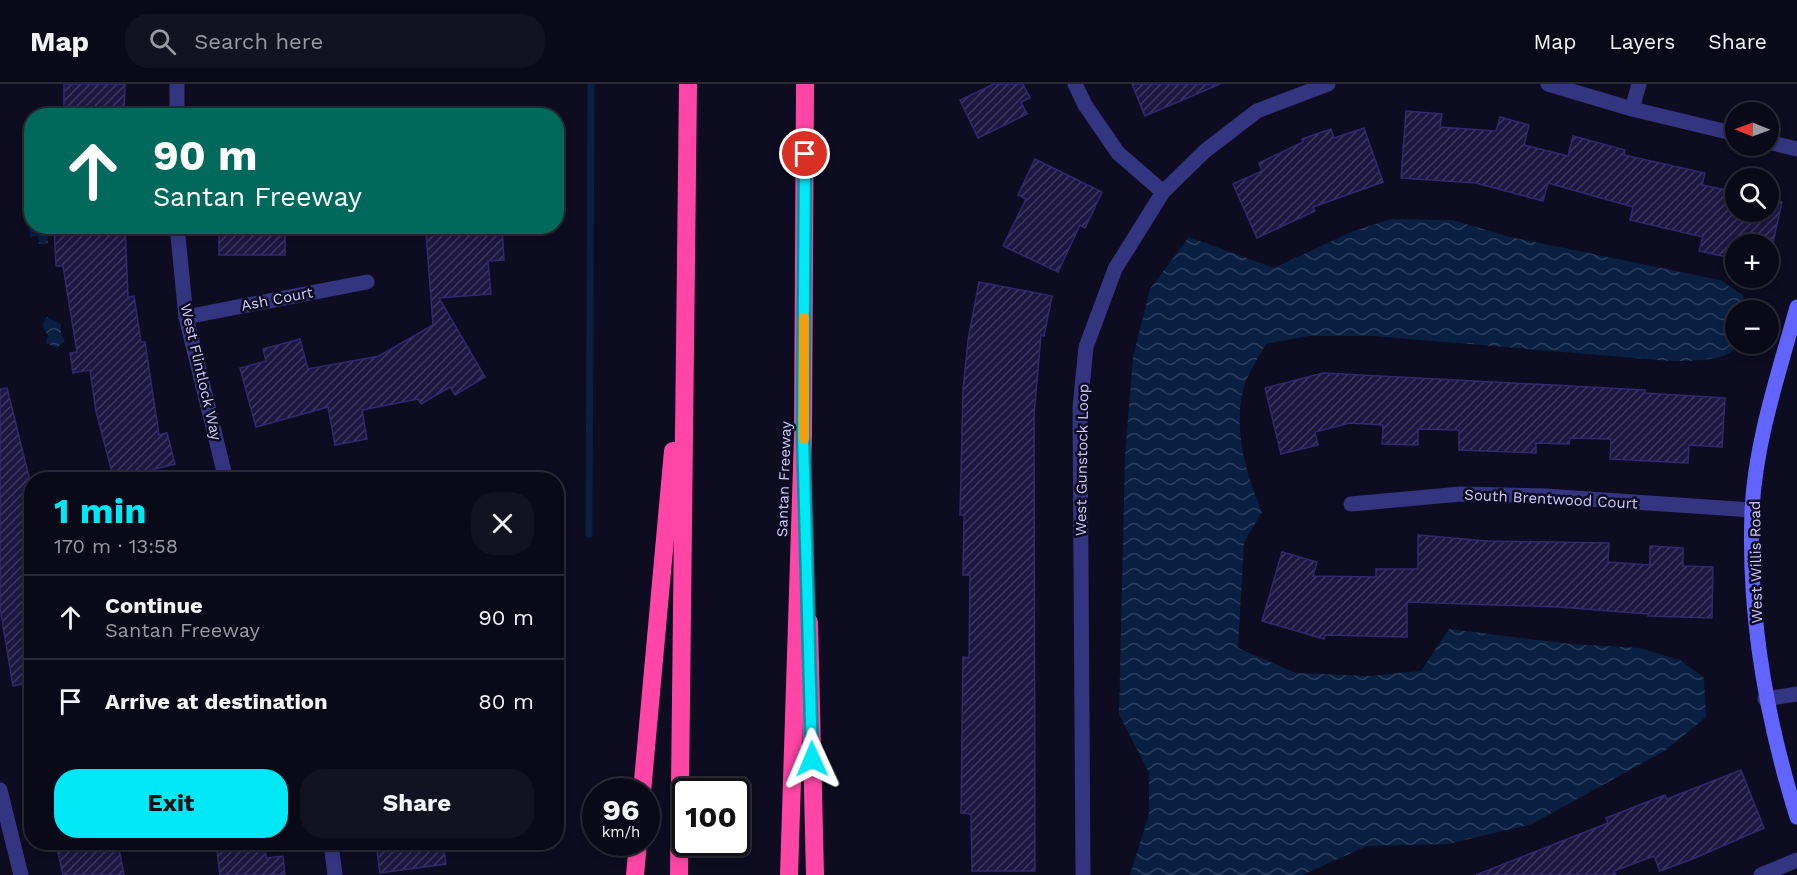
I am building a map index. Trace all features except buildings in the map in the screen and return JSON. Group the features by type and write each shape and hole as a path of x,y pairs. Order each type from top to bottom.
{"highway":[{"path":"679,875 688,84"},
{"name":"Santan Freeway","path":"789,875 803,435 805,84"},
{"path":"643,778 684,327"},
{"path":"803,435 815,875"},
{"path":"635,875 637,856"}],"street":[{"path":"177,84 177,108"},
{"path":"1075,84 1085,105 1118,153 1163,192"},
{"name":"West Gunstock Loop","path":"1083,875 1080,408 1086,347 1115,268 1163,192 1205,151 1257,111 1328,84"},
{"path":"1548,84 1632,109 1725,131"},
{"path":"1632,109 1639,84"},
{"path":"1779,145 1797,149"},
{"name":"West Flintlock Way","path":"178,234 186,317 224,472"},
{"name":"Ash Court","path":"186,317 367,282"},
{"name":"West Willis Road","path":"1797,307 1766,418 1752,510 1755,610 1765,699 1777,753 1797,817"},
{"name":"South Brentwood Court","path":"1351,504 1461,494 1545,496 1752,510"},
{"path":"1765,699 1797,694"},
{"path":"0,790 6,837 21,875"},
{"path":"332,850 335,875"},
{"path":"1761,875 1797,860"}],"water":[{"path":"1391,219 1452,220 1510,237 1720,280 1725,283 1725,288 1732,288 1743,295 1744,300 1725,300 1725,354 1728,354 1708,359 1670,361 1374,336 1308,336 1266,344 1246,381 1240,414 1242,447 1250,481 1262,512 1244,542 1238,648 1296,673 1368,676 1421,671 1449,629 1571,644 1640,648 1682,661 1704,678 1706,717 1666,750 1532,824 1448,844 1367,846 1302,875 1130,875 1149,814 1149,773 1119,714 1125,456 1133,357 1150,289 1189,237 1274,268 1351,232"},
{"path":"30,234 47,234 48,243 39,244 38,236 30,237"},
{"path":"47,317 61,324 61,335 65,341 57,348 46,343 48,336 42,325"}],"waterway":[{"path":"589,534 591,84"}],"slow traffic":[{"path":"804,318 804,439"}],"route":[{"path":"805,154 803,435 812,759"}]}
